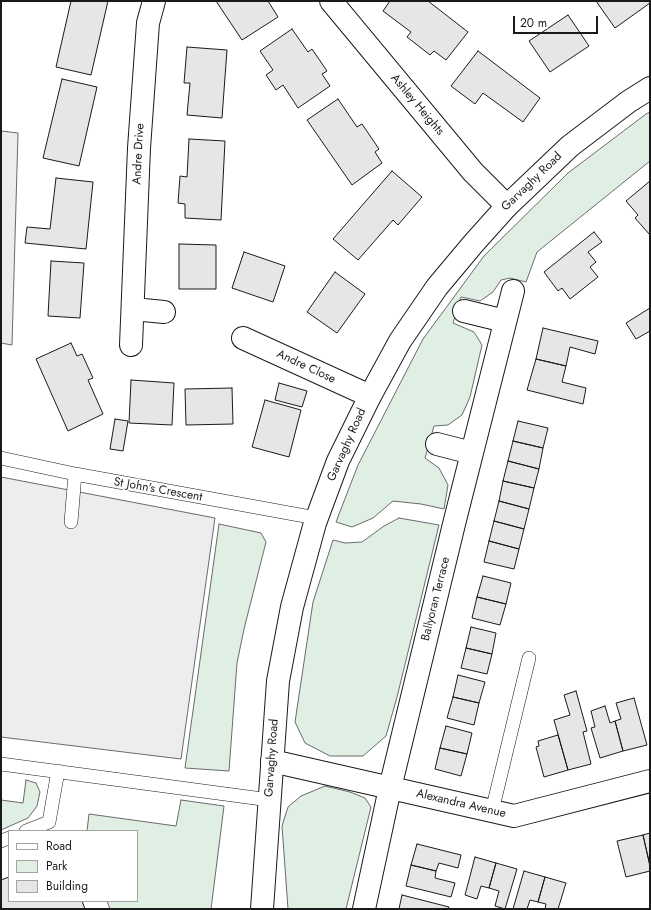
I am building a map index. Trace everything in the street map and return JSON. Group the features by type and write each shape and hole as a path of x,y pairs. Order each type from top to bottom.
{"street":[{"name":"Andre Drive","path":"131,345 139,148 148,23 154,1"},
{"name":"Ashley Heights","path":"331,1 473,172 507,206"},
{"name":"Garvaghy Road","path":"262,909 278,681 292,607 316,518 338,461 370,396 400,341 437,287 507,206 570,146 628,102 650,88"},
{"name":"Ballyoran Terrace","path":"364,909 390,788 513,291"},
{"path":"133,309 164,312"},
{"path":"464,311 505,321"},
{"name":"Andre Close","path":"244,338 370,396"},
{"path":"437,444 472,453"},
{"name":"Alexandra Avenue","path":"272,761 514,816 650,781"}],"lane":[{"name":"St John's Crescent","path":"1,458 75,474 316,518"},
{"path":"72,522 75,474"},
{"path":"492,811 529,658"},
{"path":"1,764 270,800"},
{"path":"29,830 49,822 58,771"}],"green space":[{"path":"650,112 650,161 537,252 526,282 510,278 501,280 493,292 480,301 461,297 453,323 474,332 482,345 470,397 462,415 448,425 434,426 425,458 439,468 448,485 444,509 421,504 393,501 373,518 352,527 336,522 358,465 423,339 484,256 568,173"},
{"path":"399,518 439,525 386,736 363,756 330,756 305,743 295,722 313,602 333,540 345,543 362,542 384,526"},
{"path":"219,524 261,533 266,542 237,663 229,771 185,768"},
{"path":"26,780 36,783 40,792 37,806 28,818 1,830 1,800 23,803"},
{"path":"325,786 350,792 365,798 371,807 346,909 288,909 282,826 288,807 301,796"},
{"path":"181,800 224,806 211,909 110,909 107,902 138,902 138,830 87,830 89,814 176,826"}],"shaded area":[{"path":"1,131 18,133 12,345 1,343"},
{"path":"1,477 215,518 181,759 1,737"}],"building":[{"path":"71,1 108,1 91,75 56,67"},
{"path":"216,1 268,1 278,17 242,40"},
{"path":"390,1 428,1 468,32 446,60 434,51 430,55 407,37 411,32 383,11"},
{"path":"596,1 650,1 650,3 615,28"},
{"path":"568,15 589,46 550,72 529,41"},
{"path":"292,29 308,52 312,49 327,71 322,74 330,86 298,108 283,85 276,90 266,75 273,70 260,51"},
{"path":"187,47 227,50 222,118 187,115 190,83 184,83"},
{"path":"478,51 540,98 523,122 483,93 475,104 451,86"},
{"path":"62,79 97,87 79,166 43,158"},
{"path":"338,99 357,127 362,124 379,149 375,152 382,163 352,185 307,120"},
{"path":"189,139 225,141 221,220 185,218 185,204 178,203 180,176 187,177"},
{"path":"392,171 422,197 398,225 393,220 358,260 333,239"},
{"path":"56,178 93,182 86,249 25,243 27,227 50,229"},
{"path":"650,181 650,235 635,218 638,215 626,201"},
{"path":"594,232 602,242 588,252 596,262 590,267 598,277 570,299 562,288 558,291 544,272"},
{"path":"179,244 216,245 216,289 179,289"},
{"path":"244,252 285,266 273,302 232,288"},
{"path":"51,261 84,263 80,318 48,316"},
{"path":"335,272 365,294 337,333 307,312"},
{"path":"650,308 650,331 636,339 626,323"},
{"path":"543,328 598,341 595,354 570,347 566,366 536,359"},
{"path":"71,343 77,356 82,354 93,378 88,380 103,414 68,431 36,359"},
{"path":"536,359 566,366 562,382 586,388 583,404 527,390"},
{"path":"131,380 174,383 172,425 129,423"},
{"path":"279,383 307,391 302,407 275,400"},
{"path":"232,388 233,424 186,425 185,389"},
{"path":"265,400 301,410 289,457 252,447"},
{"path":"115,419 128,421 123,451 110,449"},
{"path":"518,421 548,428 543,448 513,441"},
{"path":"513,441 543,448 539,469 508,461"},
{"path":"508,461 539,469 534,488 503,481"},
{"path":"503,481 534,488 529,509 499,501"},
{"path":"499,501 529,509 524,529 494,521"},
{"path":"494,521 524,529 519,549 489,541"},
{"path":"489,541 519,549 514,569 484,562"},
{"path":"483,576 511,583 506,604 477,597"},
{"path":"477,597 506,604 500,625 472,618"},
{"path":"471,627 496,633 492,654 466,648"},
{"path":"466,648 492,654 487,674 461,668"},
{"path":"458,675 485,682 479,703 453,697"},
{"path":"576,691 587,731 583,732 591,764 568,770 554,720 570,715 564,695"},
{"path":"453,697 479,703 474,725 447,718"},
{"path":"634,698 647,745 623,751 615,721 621,719 616,703"},
{"path":"605,706 610,723 615,721 623,751 600,758 591,728 595,727 591,711"},
{"path":"446,726 472,733 467,754 440,748"},
{"path":"558,735 568,770 544,777 536,747 539,746 538,741"},
{"path":"440,748 467,754 461,776 435,769"},
{"path":"650,833 650,866 643,835"},
{"path":"643,835 650,871 626,877 617,841"},
{"path":"417,844 461,855 458,868 439,863 436,871 411,865"},
{"path":"475,857 496,863 489,888 481,886 477,899 465,895"},
{"path":"496,863 517,869 505,909 495,906 499,891 489,888"},
{"path":"411,865 436,871 435,878 455,883 451,897 406,886"},
{"path":"524,871 545,877 538,902 530,900 527,909 513,909"},
{"path":"8,877 8,902 82,902 85,909 1,909 1,880"},
{"path":"545,877 566,883 558,909 545,909 546,904 538,902"},
{"path":"402,895 449,907 448,909 399,909"}]}
